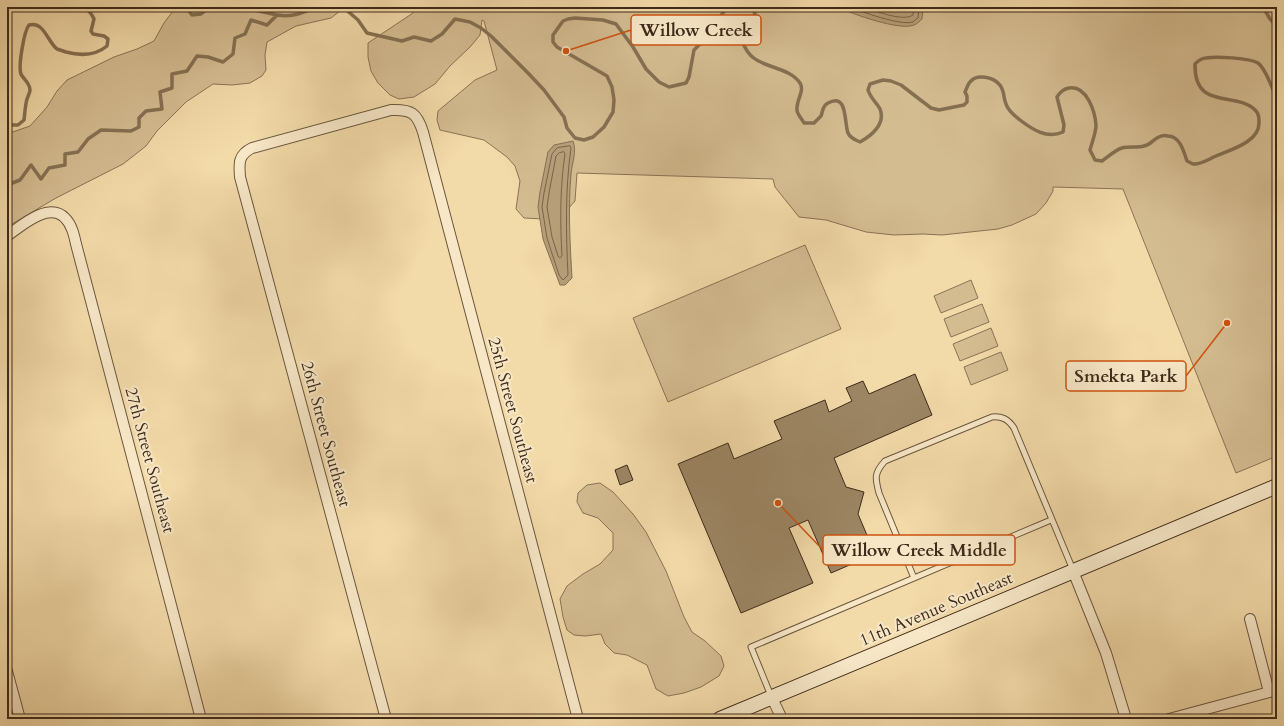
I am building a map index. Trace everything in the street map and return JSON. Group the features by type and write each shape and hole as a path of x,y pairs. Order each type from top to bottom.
{"main road":[{"name":"11th Avenue Southeast","path":"720,719 1277,486"}],"street":[{"name":"25th Street Southeast","path":"241,157 246,151 259,145 376,114 406,110 417,116 421,123 578,719"},
{"name":"26th Street Southeast","path":"241,157 239,167 240,177 386,719"},
{"name":"27th Street Southeast","path":"7,236 37,216 45,213 52,212 59,214 65,218 70,225 202,719"},
{"path":"1073,571 1106,653 1126,719"},
{"path":"1169,719 1273,691 1250,619"},
{"path":"7,671 20,719"},
{"path":"772,698 782,719"}],"lane":[{"path":"914,578 879,493 876,483 876,474 879,467 885,461 992,417 999,416 1010,422 1018,436 1073,571"},
{"path":"772,698 751,647 1052,520"}],"shaded area":[{"path":"179,7 341,7 340,11 331,18 296,26 267,42 265,55 266,70 262,76 250,83 232,85 213,84 186,102 157,131 146,146 123,164 56,198 7,227 7,134 30,126 47,107 57,91 67,80 114,57 154,41 164,23 173,11"},
{"path":"413,7 1277,7 1277,456 1236,473 1123,189 1053,187 1053,191 1046,203 1036,214 1012,225 998,229 942,235 894,235 866,232 826,220 799,217 775,187 773,179 577,173 575,201 567,210 543,219 524,218 516,209 520,181 515,166 507,157 484,140 440,130 437,120 438,111 475,80 497,70 484,21 482,20 480,35 470,47 450,66 435,84 414,97 399,99 390,95 378,83 371,71 368,57 368,43 413,13"},
{"path":"805,245 841,329 668,402 633,318"},
{"path":"971,280 978,298 941,313 934,296"},
{"path":"982,304 989,322 951,337 944,319"},
{"path":"991,328 998,346 960,361 953,344"},
{"path":"1001,352 1008,370 971,385 964,367"},
{"path":"600,483 613,492 633,514 646,532 666,571 684,617 692,632 705,641 721,656 724,666 719,676 701,687 684,693 668,696 656,689 647,665 627,655 614,653 605,644 601,634 585,636 574,635 567,630 560,599 567,586 600,564 613,550 613,533 598,518 583,513 577,502 578,493 587,485"}],"water":[{"path":"838,7 923,8 922,19 915,25 898,26 876,21"},
{"path":"573,141 574,153 571,174 569,213 572,278 565,285 560,285 543,239 538,207 548,152 554,145"}],"building":[{"path":"915,374 932,415 834,458 846,487 864,492 858,514 875,554 831,573 808,520 789,528 813,583 741,613 678,464 728,443 734,459 782,439 774,421 825,400 829,412 852,401 846,388 863,381 869,394"},
{"path":"627,465 633,480 620,485 615,470"}],"waterway":[{"path":"7,119 12,125 18,125 24,120 26,102 30,90 29,85 21,74 20,64 23,41 29,25 38,26 45,32 57,49 66,52 88,54 98,52 107,46 108,39 104,36 93,34 91,31 94,19 91,13 85,9 76,7"},
{"path":"190,7 189,11 192,15 201,14 209,7"},
{"path":"249,7 274,15 286,16 297,14 315,7"},
{"path":"343,7 358,20 367,33 402,41 414,37 431,41 442,34 455,19 470,22 481,28 491,36 544,90 564,117 567,128 575,138 584,140 593,137 604,127 613,112 614,100 612,87 607,76 557,47 553,42 553,35 563,21 575,18 603,20 616,24 633,47 646,69 659,82 669,87 686,83 689,77 694,50 704,40 727,7"},
{"path":"751,7 755,13 743,37 745,46 751,55 757,60 788,73 795,77 800,83 802,89 797,106 797,112 804,123 814,123 821,116 826,104 834,101 839,102 844,110 849,135 853,139 860,142 873,133 881,120 880,109 868,90 870,84 883,80 891,81 901,85 931,108 939,110 964,105 967,102 965,92 969,83 974,79 985,77 993,80 1001,86 1007,107 1014,115 1035,130 1046,134 1057,134 1063,132 1064,125 1057,97 1059,94 1063,90 1069,88 1075,88 1081,91 1089,100 1094,113 1096,125 1090,150 1095,160 1102,161 1119,149 1125,147 1139,147 1149,144 1158,137 1165,136 1176,139 1181,145 1187,161 1193,164 1199,164 1236,148 1250,140 1258,129 1259,116 1257,112 1248,105 1218,98 1201,89 1197,79 1196,63 1210,57 1254,61 1261,65 1274,92 1277,93"},
{"path":"1263,7 1270,19 1277,26"},
{"path":"7,185 20,180 31,165 41,179 49,168 65,165 65,154 78,152 88,139 101,130 131,131 139,127 139,118 146,111 162,109 160,92 172,88 172,74 187,71 197,56 208,57 223,62 233,54 235,38 245,34 251,20 267,25 276,16"}],"place":[{"name":"Willow Creek","path":"566,51"},
{"name":"Smekta Park","path":"1227,323"},
{"name":"Willow Creek Middle","path":"778,503"}]}
